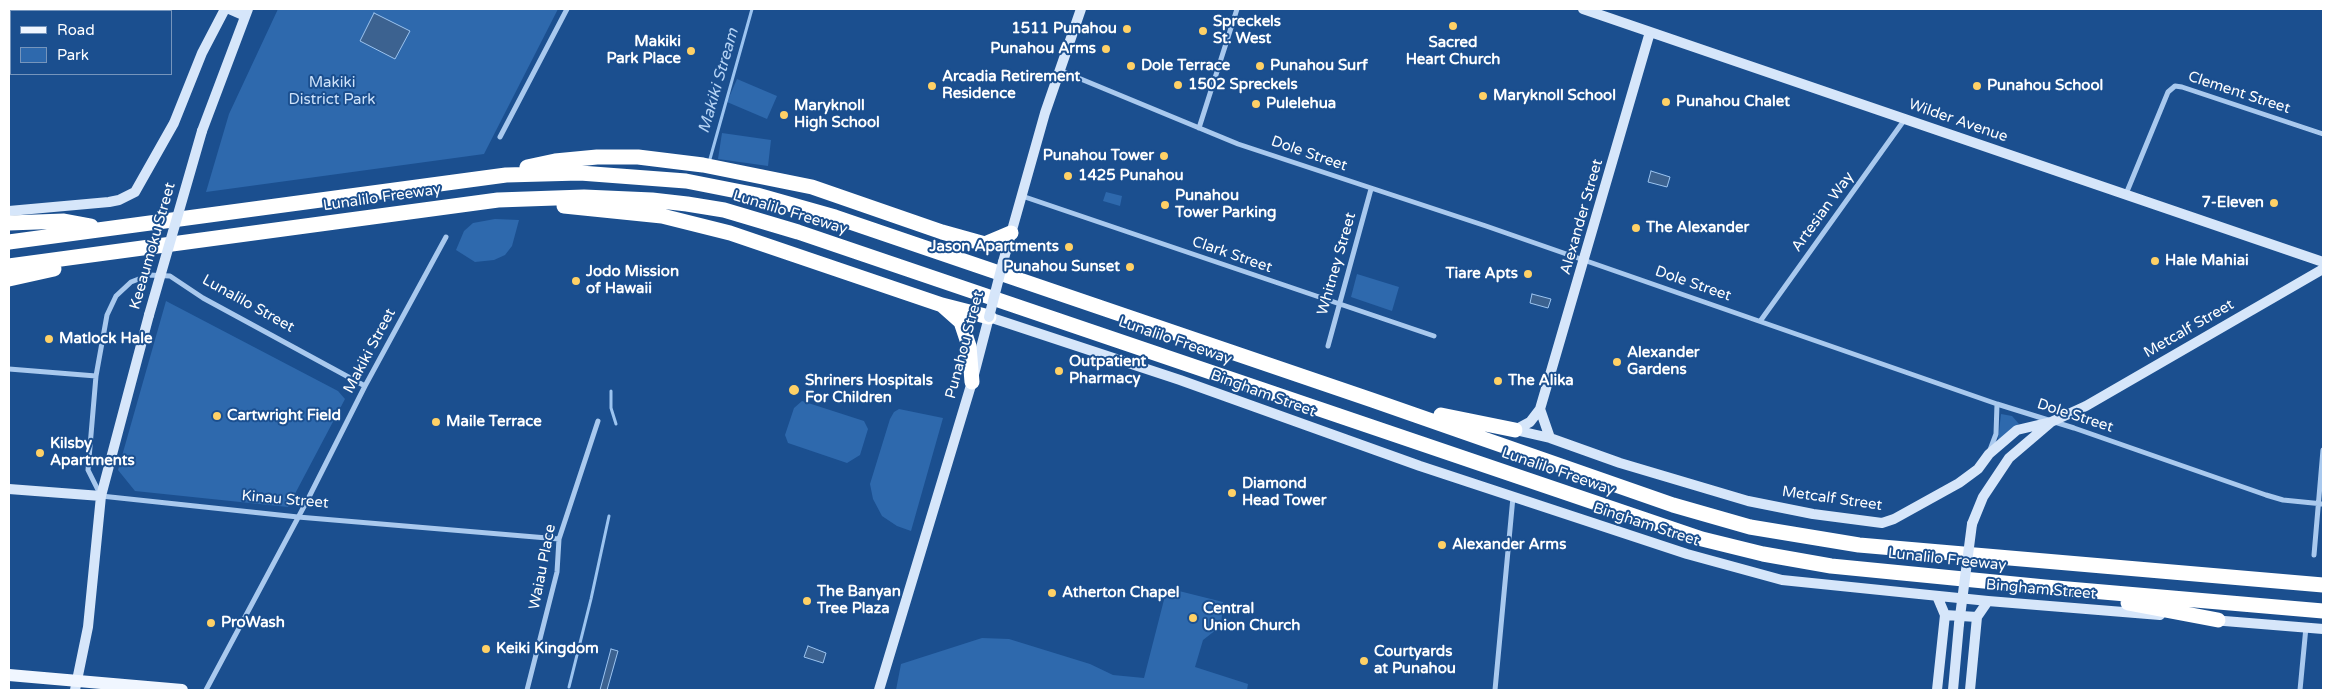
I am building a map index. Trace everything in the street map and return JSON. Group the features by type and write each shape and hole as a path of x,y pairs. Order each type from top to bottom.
{"highway":[{"path":"471,179 556,160 638,157 703,165 812,187 942,232 985,244 1011,233"},
{"name":"Lunalilo Freeway","path":"9,242 471,179 543,173 614,174 686,181 766,197 835,217 1673,505 1723,520 1788,534 1888,548 2323,585"},
{"name":"Lunalilo Freeway","path":"9,266 498,200 616,197 687,204 724,210 798,232 1702,539 1763,554 1831,566 2045,588 2323,611"},
{"path":"498,200 597,208 662,216 730,233 942,304 989,317"},
{"path":"9,223 64,221 102,229"},
{"path":"9,279 137,250"},
{"path":"942,304 961,322 969,346 972,382"},
{"path":"1372,400 1515,430"},
{"path":"2045,588 2218,620"}],"main road":[{"path":"9,674 76,685 182,690"}],"street":[{"path":"9,211 109,202 120,200 134,192 149,170 174,123 202,53 225,9"},
{"path":"229,9 246,12"},
{"path":"500,137 567,9"},
{"name":"Punahou Street","path":"879,690 972,382 1011,233 1059,70 1081,9"},
{"path":"1199,128 1237,9"},
{"name":"Wilder Avenue","path":"1583,9 2323,262"},
{"name":"Keeaumoku Street","path":"76,685 88,627 101,496 108,467 149,315 202,132 246,12"},
{"name":"Alexander Street","path":"1515,430 1530,422 1540,409 1650,32"},
{"name":"Dole Street","path":"1059,70 1238,144 1371,190 1585,260 1997,404 2283,500 2321,504"},
{"name":"Clement Street","path":"2126,194 2168,92 2175,86 2182,86 2323,134"},
{"name":"Artesian Way","path":"1761,320 1905,118"},
{"name":"Whitney Street","path":"1328,346 1371,190"},
{"name":"Clark Street","path":"1022,196 1434,336"},
{"name":"Makiki Street","path":"206,690 365,386 446,237"},
{"name":"Metcalf Street","path":"1515,430 1550,438 1620,462 1748,501 1813,514 1882,523 1894,519 1950,489 1978,470 1989,454 2017,430 2051,422 2086,406 2323,269"},
{"name":"Lunalilo Street","path":"116,296 131,282 150,275 170,276 203,298 365,386"},
{"name":"Keeaumoku Street","path":"101,496 88,470 96,376 107,315 116,296"},
{"name":"Bingham Street","path":"989,317 1129,362 1420,466 1687,554 1782,580 1988,601 2323,629"},
{"path":"9,369 96,376"},
{"path":"1989,454 1996,434 1997,404"},
{"path":"1540,409 1550,438"},
{"name":"Waiau Place","path":"527,690 555,581 558,539 598,421"},
{"path":"1953,690 1959,624 1972,524 1983,497 2009,458 2051,422"},
{"path":"2314,555 2321,504 2323,450"},
{"name":"Kinau Street","path":"9,489 558,539"},
{"path":"1495,690 1513,496"},
{"path":"1937,596 1945,614 1937,690"},
{"path":"1970,690 1977,617 1988,601"},
{"path":"1945,614 1977,617"},
{"path":"2300,690 2306,627"}],"green space":[{"name":"Makiki District Park","path":"278,9 558,9 484,154 206,192 229,114"},
{"path":"737,79 777,96 767,119 727,102"},
{"path":"722,133 771,140 768,166 718,159"},
{"path":"1106,192 1122,196 1120,206 1103,201"},
{"path":"495,219 519,220 512,246 505,255 494,260 475,262 456,250 464,231 473,223"},
{"path":"1357,274 1399,287 1392,311 1351,297"},
{"name":"Cartwright Field","path":"166,301 338,391 345,399 288,507 135,491 118,470"},
{"path":"802,401 864,421 868,429 860,455 847,463 788,443 785,435 794,408"},
{"path":"899,409 943,418 911,531 897,526 882,516 873,499 870,484 890,419 894,412"},
{"path":"2001,414 2012,416 2019,424 1998,440"},
{"path":"1167,588 1223,602 1221,626 1203,640 1195,667 1248,684 1247,690 896,690 901,664 982,638 1009,639 1090,664 1113,675 1144,678"}],"shaded area":[{"path":"374,13 410,31 395,59 360,41"},
{"path":"1651,171 1670,177 1667,187 1648,182"},
{"path":"1532,294 1551,299 1548,308 1530,303"},
{"path":"808,646 826,653 823,663 804,657"},
{"path":"611,649 618,651 607,690 600,690"}],"waterway":[{"name":"Makiki Stream","path":"710,159 752,9"},
{"name":"Makiki Stream","path":"611,391 611,408 616,424"},
{"name":"Makiki Stream","path":"569,687 609,516"}],"place":[{"name":"Sacred Heart Church","path":"1453,26"},
{"name":"1511 Punahou","path":"1127,29"},
{"name":"Spreckels St. West","path":"1203,31"},
{"name":"Punahou Arms","path":"1106,49"},
{"name":"Makiki Park Place","path":"691,51"},
{"name":"Dole Terrace","path":"1131,66"},
{"name":"Punahou Surf","path":"1260,66"},
{"name":"1502 Spreckels","path":"1178,85"},
{"name":"Arcadia Retirement Residence","path":"932,86"},
{"name":"Punahou School","path":"1977,86"},
{"name":"Maryknoll School","path":"1483,96"},
{"name":"Punahou Chalet","path":"1666,102"},
{"name":"Pulelehua","path":"1256,104"},
{"name":"Maryknoll High School","path":"784,115"},
{"name":"Punahou Tower","path":"1164,156"},
{"name":"1425 Punahou","path":"1068,176"},
{"name":"7-Eleven","path":"2274,203"},
{"name":"Punahou Tower Parking","path":"1165,205"},
{"name":"The Alexander","path":"1636,228"},
{"name":"Jason Apartments","path":"1069,247"},
{"name":"Hale Mahiai","path":"2155,261"},
{"name":"Punahou Sunset","path":"1130,267"},
{"name":"Tiare Apts","path":"1528,274"},
{"name":"Jodo Mission of Hawaii","path":"576,281"},
{"name":"Matlock Hale","path":"49,339"},
{"name":"Alexander Gardens","path":"1617,362"},
{"name":"Outpatient Pharmacy","path":"1059,371"},
{"name":"The Alika","path":"1498,381"},
{"name":"Shriners Hospitals For Children","path":"794,390"},
{"name":"Cartwright Field","path":"217,416"},
{"name":"Maile Terrace","path":"436,422"},
{"name":"Kilsby Apartments","path":"40,453"},
{"name":"Diamond Head Tower","path":"1232,493"},
{"name":"Alexander Arms","path":"1442,545"},
{"name":"Atherton Chapel","path":"1052,593"},
{"name":"The Banyan Tree Plaza","path":"807,601"},
{"name":"Central Union Church","path":"1193,618"},
{"name":"ProWash","path":"211,623"},
{"name":"Keiki Kingdom","path":"486,649"},
{"name":"Courtyards at Punahou","path":"1364,661"}]}
